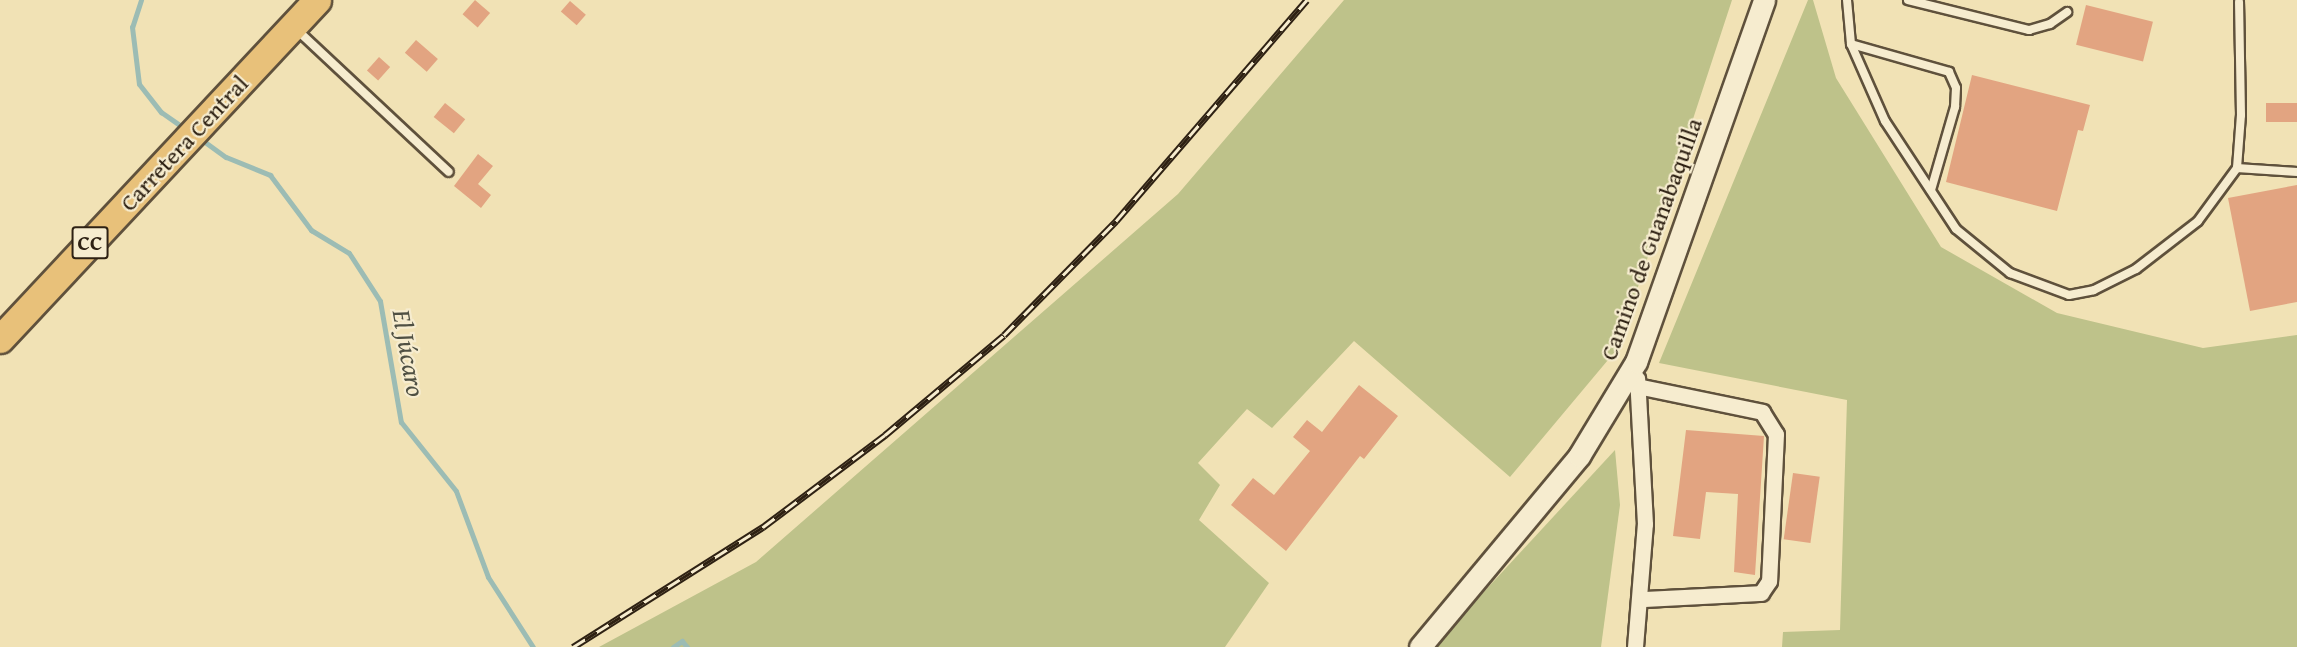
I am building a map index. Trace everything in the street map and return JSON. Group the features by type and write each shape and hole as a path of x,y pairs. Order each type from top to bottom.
{"highway":[{"name":"Carretera Central","path":"0,339 317,0"}],"street":[{"name":"Camino de Guanabaquilla","path":"1420,647 1578,456 1636,362 1764,0"},
{"path":"1635,647 1642,599 1645,524 1636,362"},
{"path":"1637,386 1762,412 1776,434 1769,581 1761,593 1642,599"}],"lane":[{"path":"1847,0 1851,44 1885,121 1956,229 2010,273 2069,295 2094,290 2136,269 2198,221 2236,168 2241,115 2239,2"},
{"path":"1908,0 2029,30 2050,24 2067,12"},
{"path":"293,26 449,172"},
{"path":"1851,44 1949,72 1956,88 1955,107 1931,190"},
{"path":"2236,168 2297,172"}],"green space":[{"path":"1344,0 1732,0 1618,348 1510,477 1354,341 1272,428 1247,409 1198,463 1220,485 1199,520 1269,583 1225,647 599,647 756,562 1178,194"},
{"path":"1808,0 1813,0 1836,78 1941,247 2057,313 2203,348 2297,335 2297,647 1782,647 1783,632 1840,630 1847,400 1659,363"},
{"path":"1615,450 1620,505 1601,647 1433,647"}],"building":[{"path":"475,0 490,13 478,27 463,14"},
{"path":"570,1 586,15 577,25 561,12"},
{"path":"2086,5 2153,22 2143,61 2076,45"},
{"path":"416,40 438,59 427,72 405,53"},
{"path":"379,57 390,67 378,80 367,70"},
{"path":"1972,75 2090,105 2083,131 2078,130 2057,211 1946,182"},
{"path":"445,103 465,119 454,133 434,117"},
{"path":"2266,103 2297,103 2297,122 2266,122"},
{"path":"478,154 493,166 478,184 491,195 481,208 454,186"},
{"path":"2297,185 2297,302 2250,311 2228,198"},
{"path":"1359,385 1398,416 1364,459 1360,456 1286,551 1231,505 1253,478 1274,495 1310,451 1293,437 1307,420 1322,432"},
{"path":"1686,430 1764,436 1755,575 1734,572 1738,494 1706,492 1700,539 1673,536"},
{"path":"1793,473 1820,477 1810,543 1784,539"}],"waterway":[{"name":"El Júcaro","path":"141,0 132,27 139,84 161,112 185,129"},
{"name":"El Júcaro","path":"198,137 226,157 270,175 311,230 349,253 380,301 401,422 456,491 488,577 533,647"},
{"name":"El Júcaro","path":"673,647 682,641 687,647"}],"railway":[{"path":"573,647 763,527 885,435 1004,335 1116,221 1307,0"}]}
